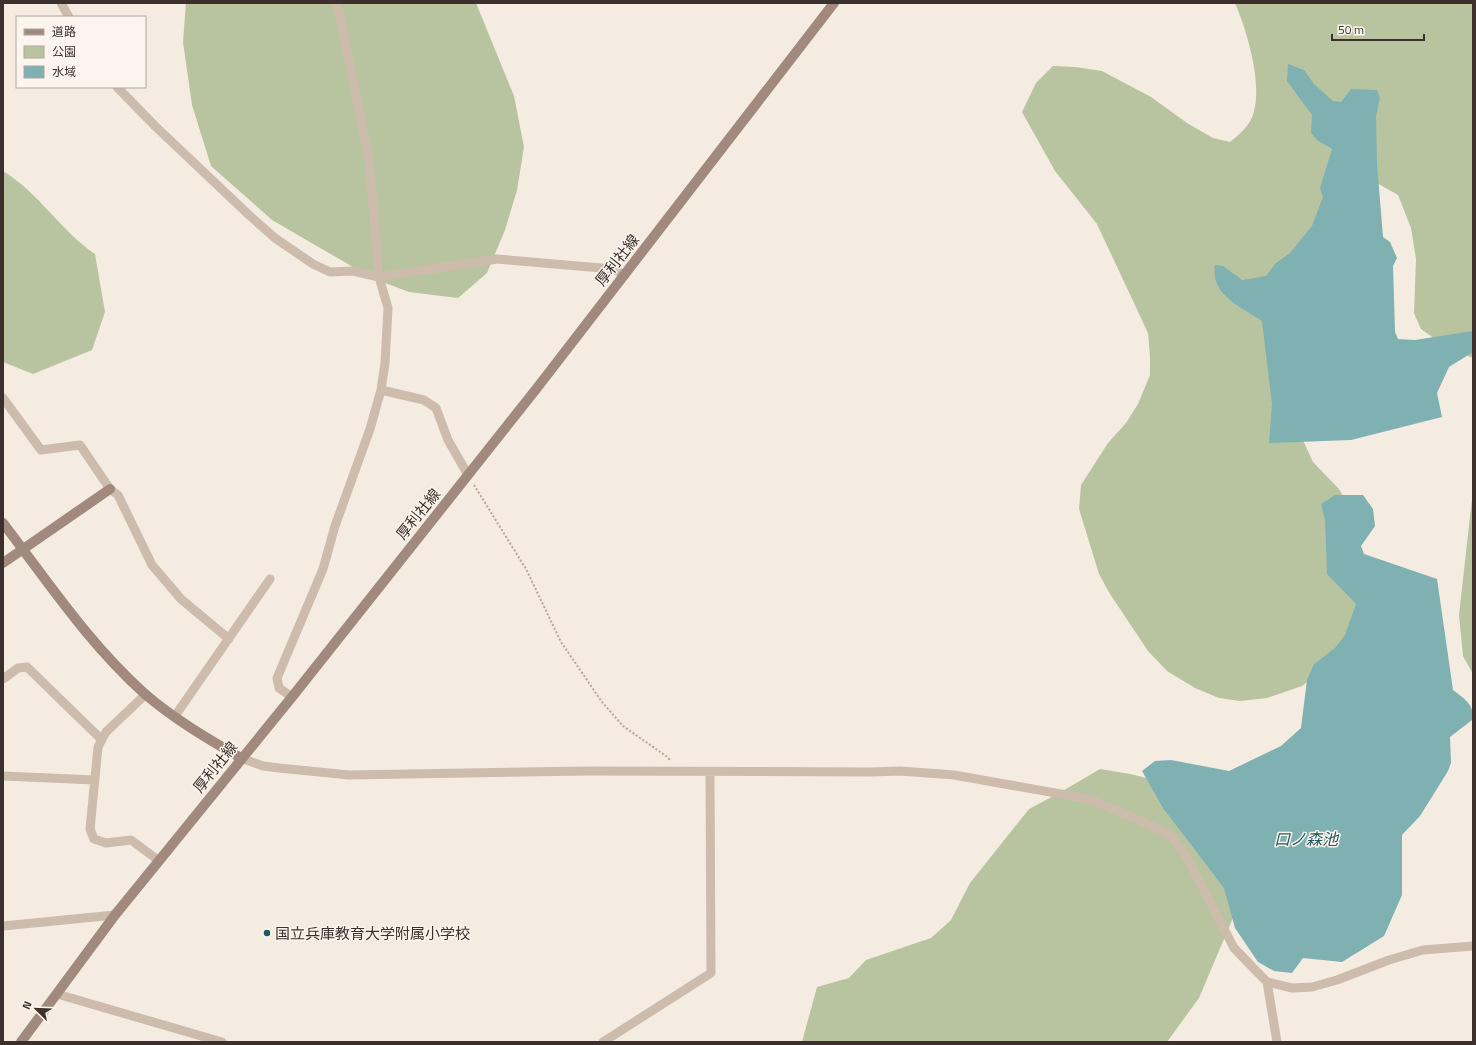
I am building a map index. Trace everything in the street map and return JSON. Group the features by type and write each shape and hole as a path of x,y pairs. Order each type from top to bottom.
{"main road":[{"name":"厚利社線","path":"21,1042 115,915 158,860 292,697 538,388 834,3"},
{"path":"3,563 110,489"},
{"path":"3,523 71,615 95,644 120,670 146,694 175,716 241,758"}],"street":[{"path":"61,3 68,16"},
{"path":"292,697 279,688 277,678 323,568 335,526 370,429 381,390 385,363 388,308 379,277 370,158 338,3"},
{"path":"118,88 249,215 275,238 313,264 330,272 353,271 379,277 497,259 613,269 625,275"},
{"path":"381,390 424,400 436,408 448,440 468,475"},
{"path":"3,398 41,450 80,445 110,489 118,496 152,565 181,599 229,639"},
{"path":"175,716 270,579"},
{"path":"3,679 18,668 27,667 102,740"},
{"path":"146,694 106,732 98,747 90,829 94,838 106,843 131,840 158,860"},
{"path":"241,758 264,766 349,775 588,771 900,771 954,775 1089,799 1132,816 1168,834 1185,854 1234,948 1267,982 1292,988 1312,987 1338,980 1389,960 1423,950 1473,946"},
{"path":"603,1042 711,973 710,772"},
{"path":"3,776 95,780"},
{"path":"3,926 115,915"},
{"path":"1267,982 1277,1042"},
{"path":"57,994 222,1042"}],"path":[{"path":"468,475 526,569 561,642 602,702 623,726 666,756 681,772"}],"green space":[{"path":"186,3 476,3 514,96 524,147 517,190 505,230 487,273 458,298 409,292 372,278 272,220 211,166 192,105 183,42"},
{"path":"1235,3 1473,3 1473,358 1446,347 1421,329 1414,313 1416,259 1411,228 1398,195 1375,182 1294,421 1313,462 1339,489 1357,520 1365,574 1365,605 1338,657 1302,686 1267,698 1240,701 1219,698 1195,688 1167,671 1148,651 1110,594 1099,574 1079,509 1081,485 1108,443 1126,423 1138,404 1150,375 1148,333 1097,224 1055,171 1022,112 1036,83 1053,66 1075,67 1102,71 1151,97 1187,123 1213,138 1230,142 1248,125 1253,116 1256,99 1255,71 1252,56 1244,27"},
{"path":"3,171 28,190 71,234 95,254 105,312 92,350 33,374 3,362"},
{"path":"1473,490 1473,674 1463,656 1459,615"},
{"path":"1100,769 1130,774 1167,783 1243,894 1199,998 1167,1042 802,1042 817,987 849,978 866,960 931,938 951,920 970,883 1029,809"}],"water":[{"path":"1288,64 1304,70 1314,84 1333,101 1341,102 1351,89 1377,90 1380,98 1376,116 1377,164 1383,237 1390,242 1397,258 1393,266 1395,332 1398,339 1415,340 1473,331 1473,352 1449,367 1437,393 1442,417 1351,440 1269,443 1272,404 1262,321 1237,305 1222,292 1217,284 1215,265 1223,266 1242,280 1266,276 1276,263 1290,253 1312,226 1323,197 1320,188 1332,149 1317,140 1311,133 1312,115 1287,81"},
{"name":"口ノ森池","path":"1335,495 1363,495 1373,509 1375,526 1361,546 1364,554 1437,579 1453,690 1468,702 1473,715 1472,720 1450,737 1451,763 1448,771 1420,816 1402,835 1402,895 1384,936 1342,962 1303,958 1292,973 1274,971 1258,962 1235,928 1224,888 1163,808 1142,771 1155,761 1171,760 1229,771 1281,746 1301,728 1307,680 1314,664 1335,648 1345,635 1356,604 1327,574 1325,520 1321,504"}],"place":[{"name":"国立兵庫教育大学附属小学校","path":"267,933"}]}
